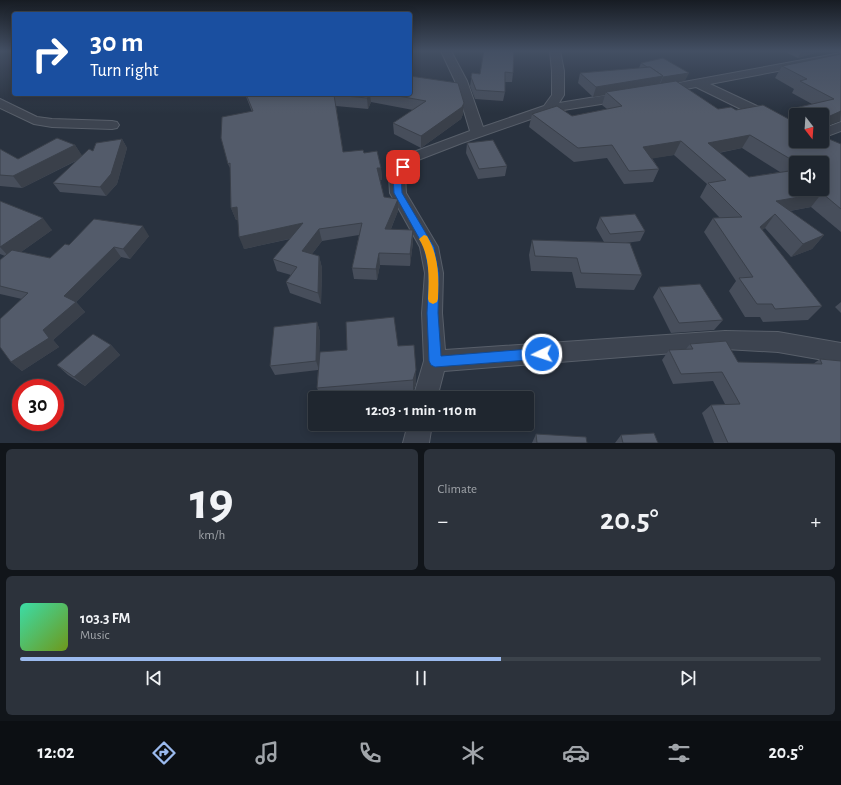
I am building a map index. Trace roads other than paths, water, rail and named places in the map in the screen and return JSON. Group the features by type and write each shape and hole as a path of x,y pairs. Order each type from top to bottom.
{"street":[{"path":"457,72 462,81 478,133"},
{"path":"549,109 558,95 558,72"},
{"path":"427,391 435,361 432,313 434,273 429,247 398,193 397,175 408,159 549,109 699,84 762,72"},
{"path":"447,81 462,81"},
{"path":"699,84 754,110 789,130"},
{"path":"0,103 34,120 52,123 112,125"},
{"path":"829,134 841,126"},
{"path":"435,361 725,340 778,342 841,353"},
{"path":"416,443 419,431"}]}
